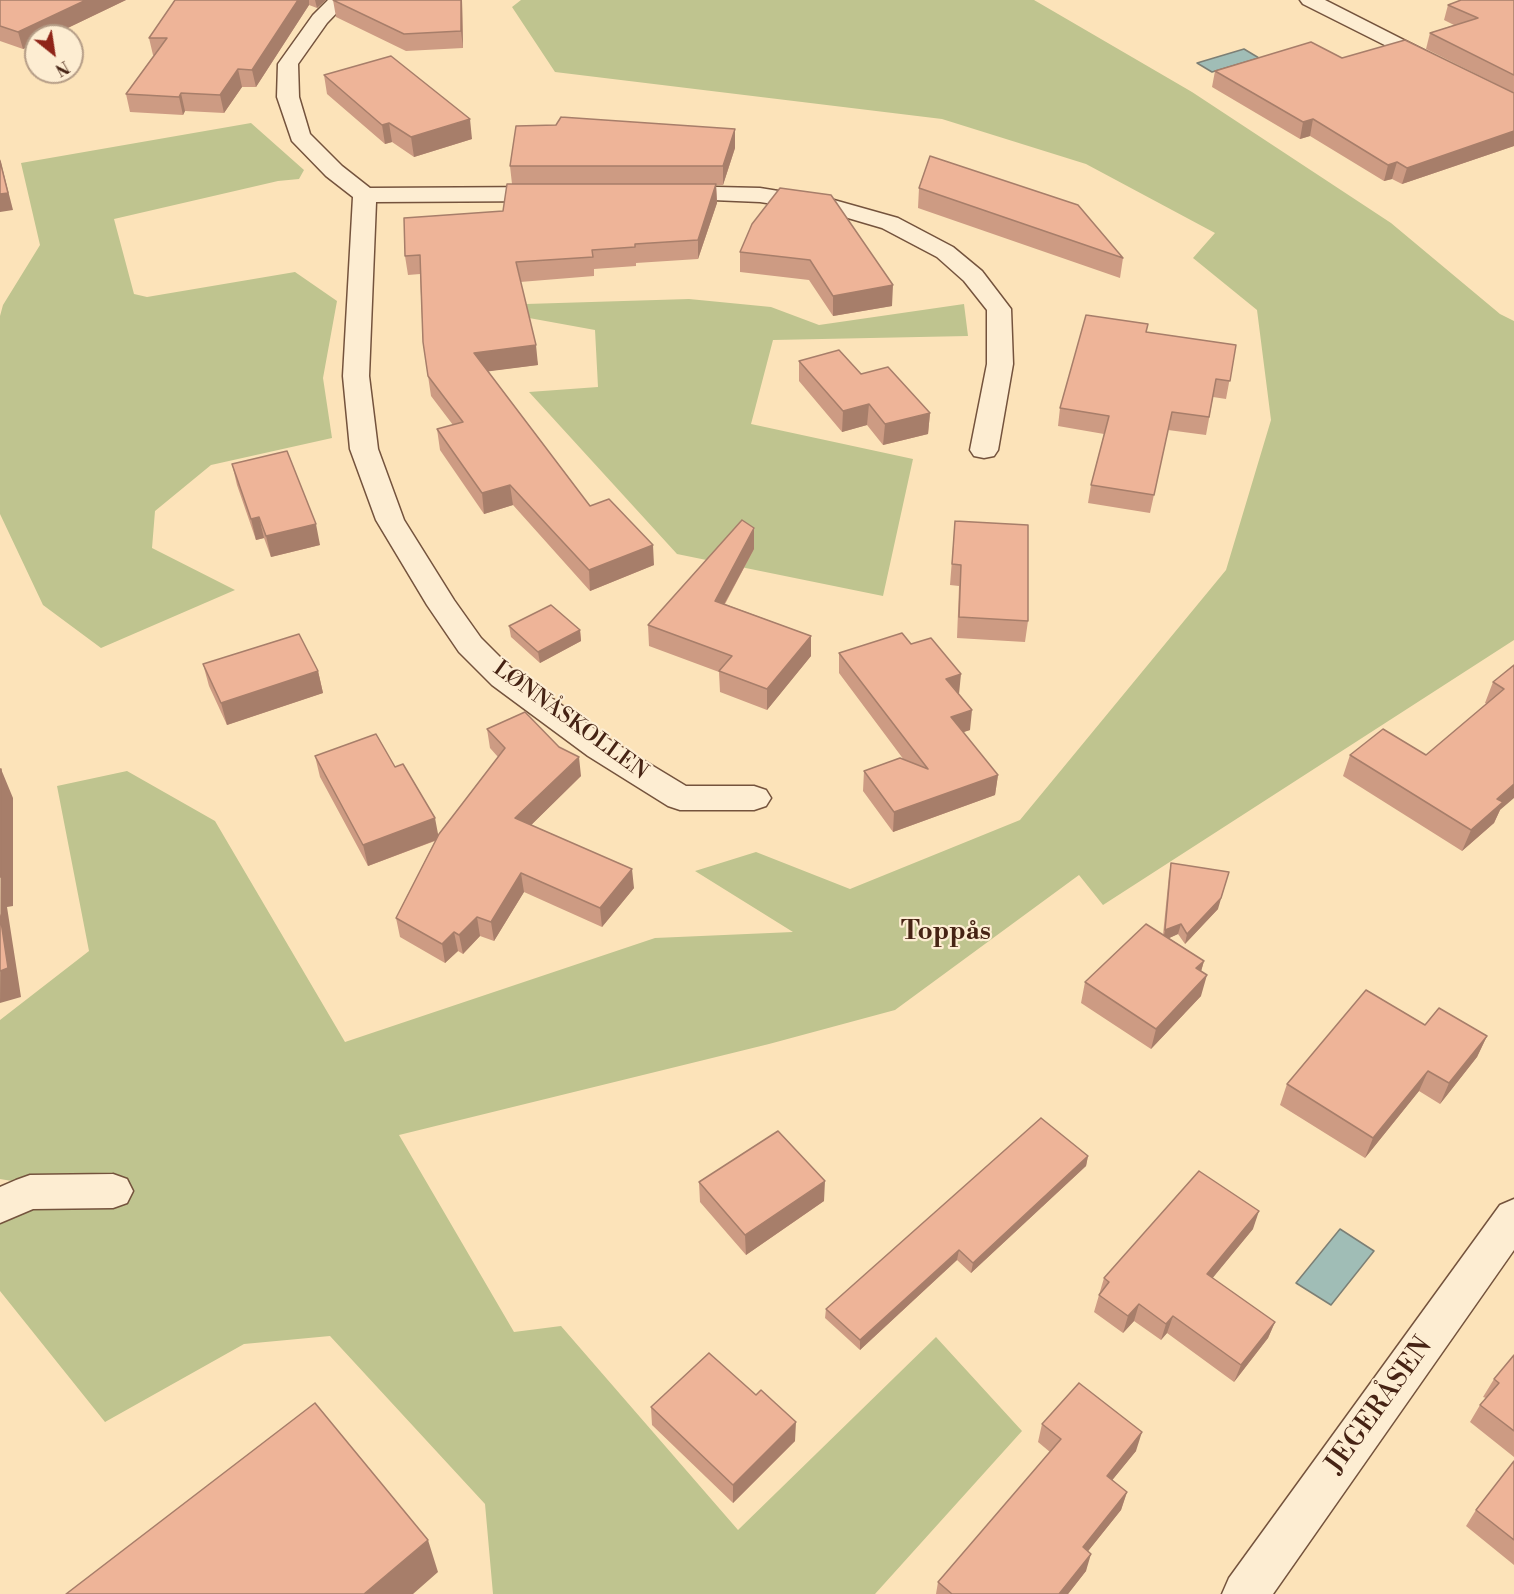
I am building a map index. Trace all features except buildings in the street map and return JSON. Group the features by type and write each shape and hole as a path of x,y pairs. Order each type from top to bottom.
{"street":[{"path":"339,0 320,19 288,64 288,97 300,136 334,171 365,195 567,194"},
{"path":"1310,0 1514,104"},
{"path":"1335,12 1362,3"},
{"path":"650,193 760,195 834,207 890,223 945,252 973,276 999,309 1000,364 984,450"},
{"name":"LØNNÅSKOLLEN","path":"365,195 356,376 364,449 390,520 442,605 470,645 503,678 599,748 680,798 754,798"},
{"path":"0,1206 30,1192 113,1191"},
{"name":"JEGERÅSEN","path":"1245,1594 1514,1217"}],"green space":[{"path":"521,0 1034,0 1192,92 1391,223 1500,314 1514,321 1514,640 1103,905 1079,875 895,1010 769,1044 399,1135 514,1332 561,1326 738,1530 936,1337 1022,1431 875,1594 493,1594 485,1504 330,1336 244,1344 105,1422 0,1291 0,1220 30,1184 0,1179 0,1020 89,951 57,786 127,771 215,821 345,1042 655,938 793,932 695,871 756,852 850,889 1020,820 1226,570 1271,420 1257,310 1193,258 1215,233 1086,164 942,119 555,72 512,7"},
{"path":"251,123 304,170 299,179 278,181 114,219 134,294 147,297 295,272 337,301 323,378 332,438 211,465 155,511 152,548 235,590 101,648 43,605 0,514 0,316 3,305 40,245 21,163"},
{"path":"689,299 771,307 819,325 964,304 968,336 773,340 751,424 913,459 883,596 677,554 529,392 598,387 595,330 518,316 526,304"}],"water":[{"path":"1244,49 1259,58 1212,72 1197,63"},
{"path":"1340,1229 1374,1251 1331,1305 1296,1283"}],"district":[{"name":"Toppås","path":"946,933"}]}
